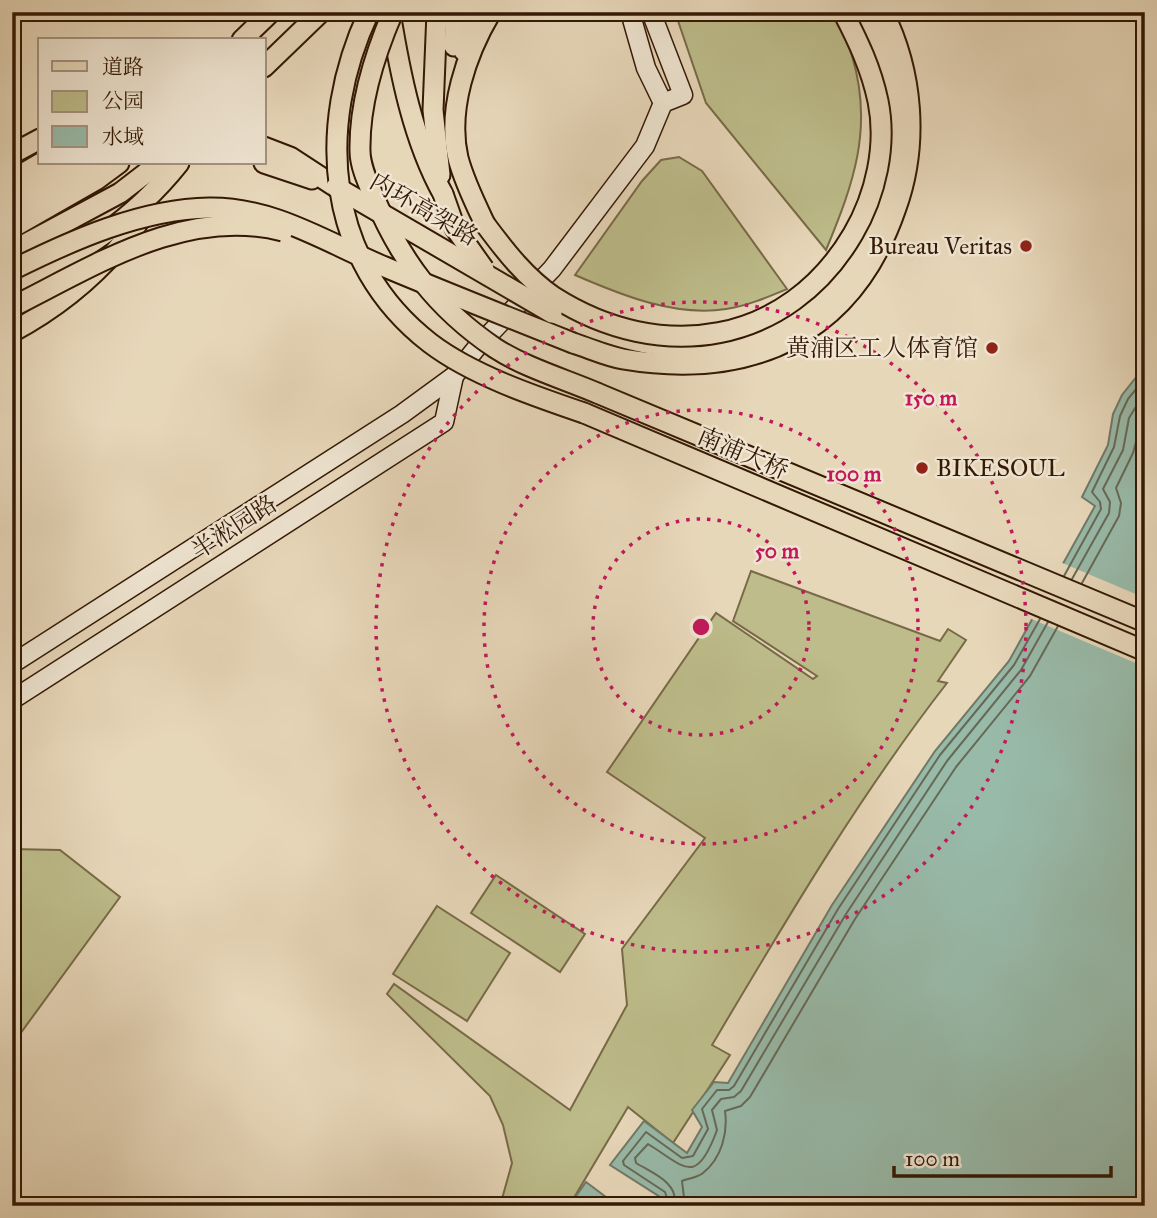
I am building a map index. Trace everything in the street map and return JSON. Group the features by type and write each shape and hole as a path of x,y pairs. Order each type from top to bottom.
{"main road":[{"path":"244,38 271,12"},
{"path":"266,65 321,12"},
{"name":"南浦大桥","path":"369,12 355,42 341,92 336,152 344,213 359,260 390,305 431,344 513,389 584,413 1145,650"},
{"path":"391,12 397,54 426,164 443,194 455,228 484,269 534,318 573,343"},
{"name":"南浦大桥","path":"391,12 373,61 360,153 368,184 390,237 401,256 451,314 497,349 1145,622"},
{"path":"437,12 433,110 443,194"},
{"path":"456,12 454,117 458,159 485,224 513,261 554,296 638,332 692,337 744,328 782,311 822,277 844,250 866,211 879,165 879,104 867,58 843,12"},
{"path":"454,117 471,12"},
{"path":"454,117 471,51 491,12"},
{"path":"630,12 646,68 663,103 683,95 651,12"},
{"name":"内环高架路","path":"266,164 336,187 552,313 634,343 696,349 758,339 800,316 849,272 876,224 890,177 896,134 892,84 873,31 862,12"},
{"path":"12,270 123,224 159,214 211,208 265,215 297,225 341,248 573,343 622,358 674,363 720,362 755,354 795,338 839,305 864,278 886,238 904,185 911,141 908,97 898,42 883,12"},
{"name":"半淞园路","path":"12,664 346,451 454,376 478,346 552,269 619,183 645,146 663,103"},
{"path":"12,154 38,140"},
{"path":"266,147 290,157 336,187"},
{"path":"12,180 39,164"},
{"path":"12,197 70,164"},
{"path":"12,208 58,181 108,164"},
{"path":"12,228 82,188 118,164"},
{"path":"12,251 99,204 158,164"},
{"path":"12,332 51,309 98,272 128,238 157,190 178,164"},
{"path":"34,278 104,237 157,190"},
{"path":"12,307 118,255 189,228 214,225 272,229 341,248"},
{"path":"12,289 128,238"},
{"name":"半淞园路","path":"12,700 444,422 454,376"}],"green space":[{"path":"675,12 833,12 852,56 858,82 861,132 852,179 826,250 706,103"},
{"path":"679,157 702,171 787,289 734,308 687,310 630,297 575,275 642,181 661,160"},
{"path":"751,571 940,641 948,629 966,640 938,681 947,683 853,815 712,1045 730,1055 673,1143 628,1107 569,1206 500,1206 512,1163 503,1125 490,1096 387,994 394,984 570,1110 627,1005 622,949 705,838 607,772 716,613 813,679 817,676 733,621"},
{"path":"12,849 60,850 120,897 12,1045"},
{"path":"496,875 585,934 560,972 471,913"},
{"path":"437,906 510,953 467,1021 393,974"}],"water":[{"path":"1145,366 1145,1206 656,1206 660,1197 610,1165 644,1121 687,1153 702,1127 692,1110 714,1082 728,1083 832,905 935,751 1009,661 1095,506 1082,497 1108,445 1113,414 1122,395"},
{"path":"586,1182 618,1206 569,1206"}],"pier":[{"path":"1060,562 1145,598 1145,667 1029,618"}],"place":[{"name":"Bureau Veritas","path":"1026,246"},
{"name":"黄浦区工人体育馆","path":"992,348"},
{"name":"BIKESOUL","path":"922,468"}]}
